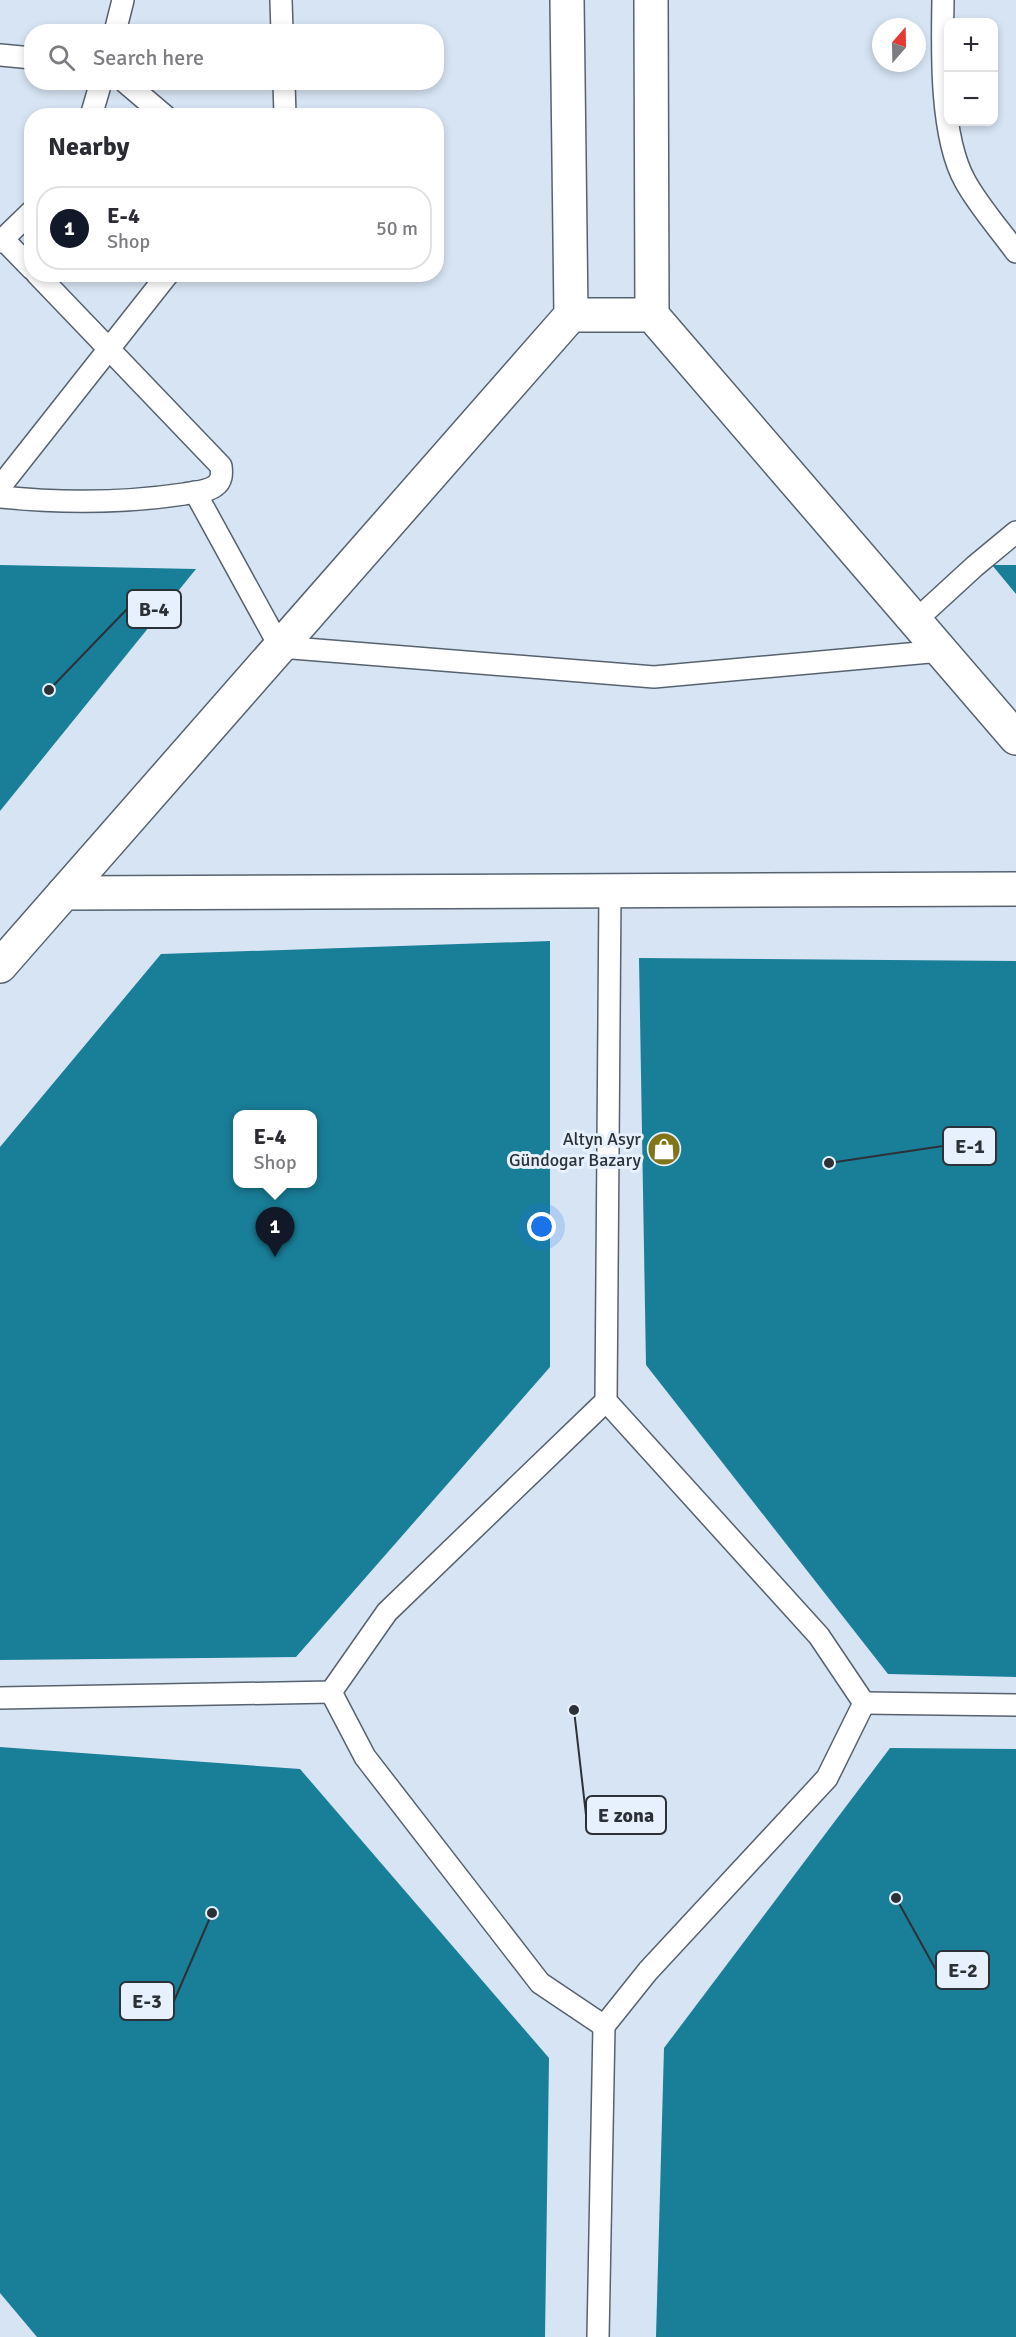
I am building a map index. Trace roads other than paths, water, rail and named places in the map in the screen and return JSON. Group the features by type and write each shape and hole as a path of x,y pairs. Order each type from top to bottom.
{"street":[{"path":"0,966 571,315 567,0"},
{"path":"651,0 652,315 1016,738"},
{"path":"571,315 652,315"},
{"path":"64,893 1016,890"}],"lane":[{"path":"117,24 123,0"},
{"path":"280,0 282,24"},
{"path":"943,0 946,108 952,146 964,181 1016,252"},
{"path":"0,55 24,57"},
{"path":"94,108 98,90"},
{"path":"134,90 156,108"},
{"path":"284,90 285,108"},
{"path":"24,219 2,241 24,262"},
{"path":"0,497 27,500 145,500 195,492 217,485 223,475 221,466 45,282"},
{"path":"0,487 162,282"},
{"path":"195,492 280,647 654,677 941,651"},
{"path":"915,621 1016,532"},
{"path":"610,891 606,1401 819,1636 864,1703"},
{"path":"331,1692 387,1612 606,1401"},
{"path":"0,1698 331,1692"},
{"path":"331,1692 365,1757 540,1983 604,2026"},
{"path":"864,1703 1016,1705"},
{"path":"598,2337 604,2026 648,1971 826,1778 864,1703"}],"place":[{"name":"B-4","path":"49,690"},
{"name":"Altyn Asyr Gündogar Bazary","path":"664,1149"},
{"name":"E-1","path":"829,1163"},
{"name":"E-4","path":"275,1257"},
{"name":"E zona","path":"574,1710"},
{"name":"E-2","path":"896,1898"},
{"name":"E-3","path":"212,1913"}]}
